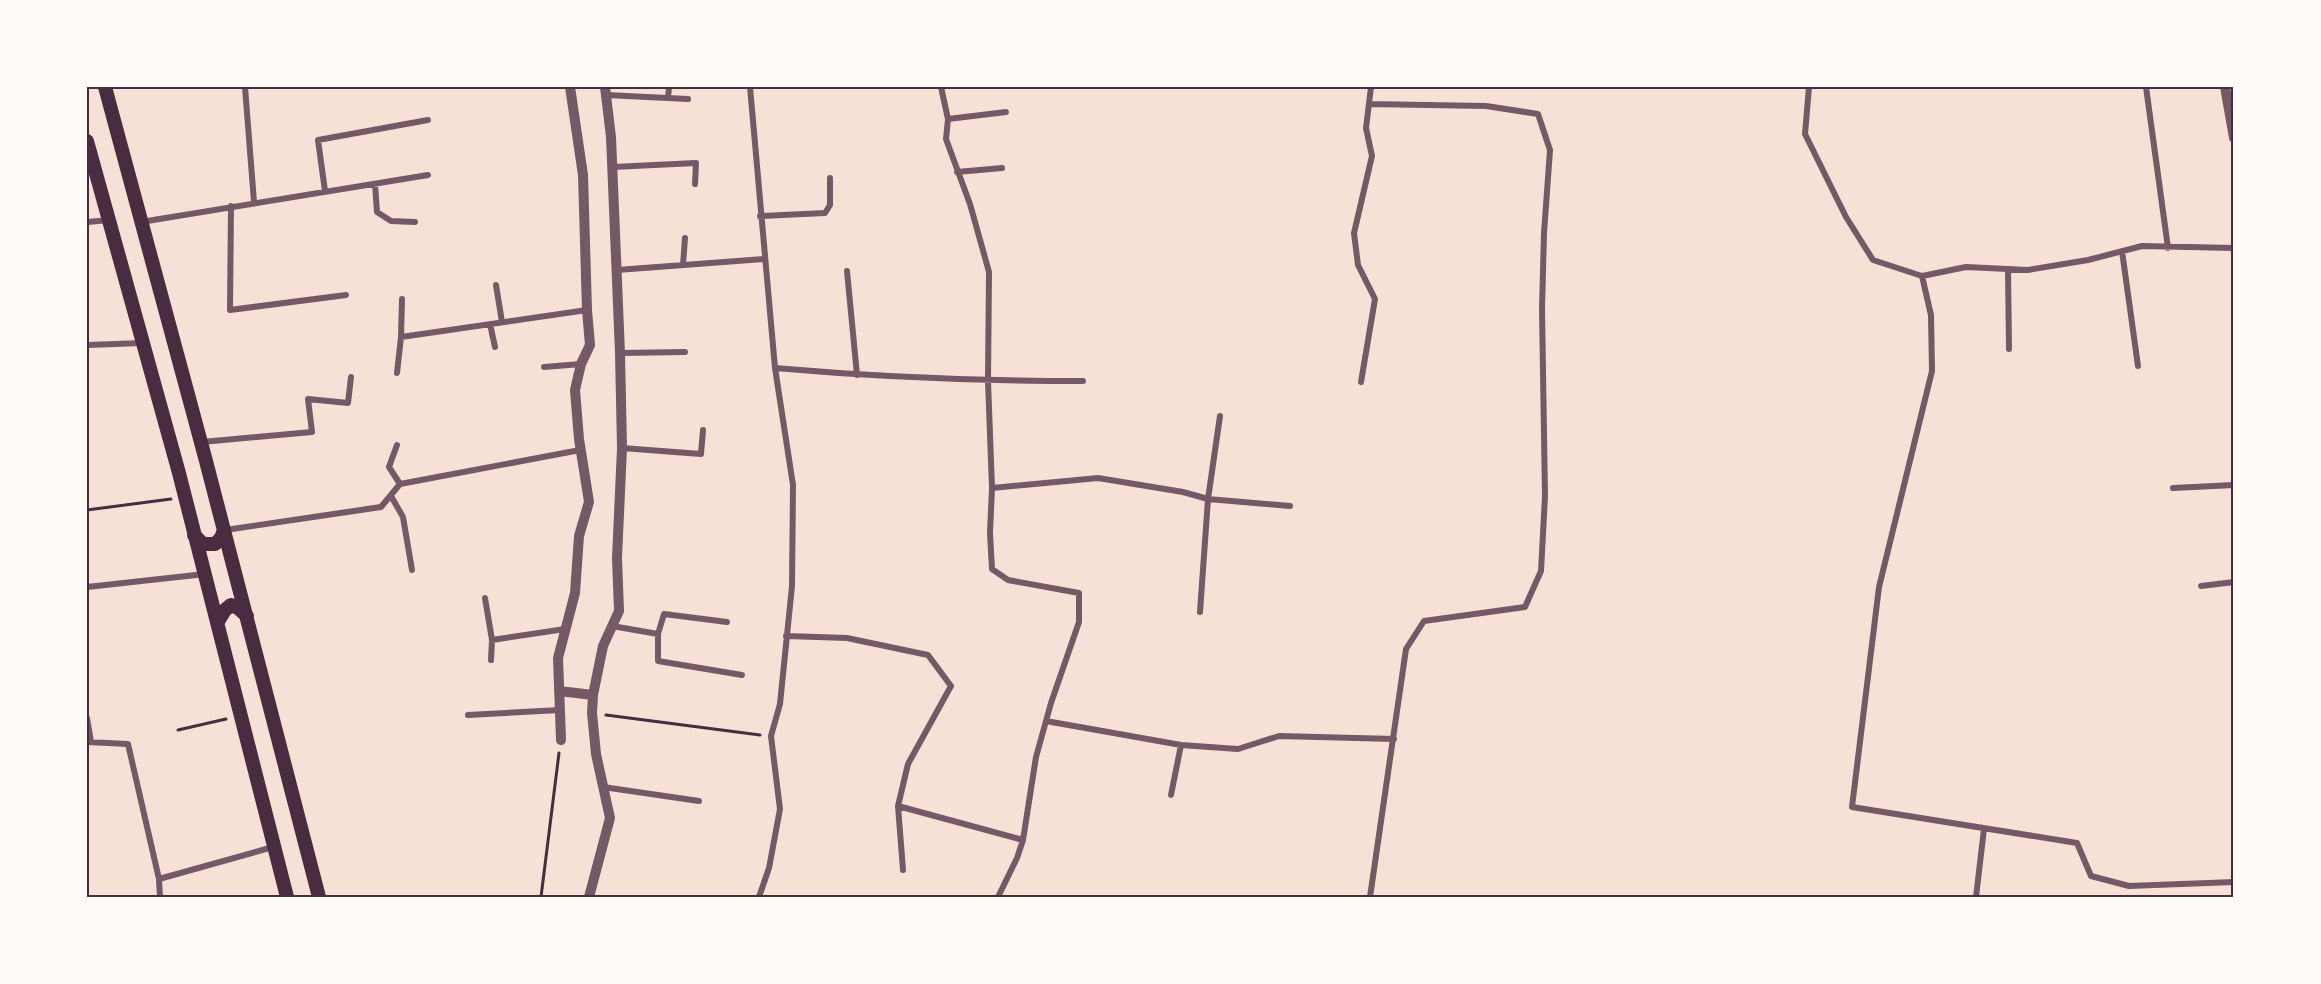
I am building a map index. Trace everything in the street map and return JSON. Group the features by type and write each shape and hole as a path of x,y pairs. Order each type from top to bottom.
{"main road":[{"path":"105,87 247,616 319,897"},
{"path":"87,141 185,497 287,897"},
{"path":"194,535 202,543 215,544 221,538 224,530"},
{"path":"217,623 231,605 247,616"}],"street":[{"path":"245,87 254,202"},
{"path":"561,740 558,658 575,593 579,536 589,502 580,450 575,390 581,364 590,345 586,310 583,175 570,87"},
{"path":"668,98 669,87"},
{"path":"750,87 775,368 793,485 792,586 780,704 771,736 780,809 769,868 759,897"},
{"path":"941,87 948,119 946,139 970,204 989,272 988,381 992,569 1008,580 1079,593 1079,622 1036,757 1023,840 998,897"},
{"path":"1361,382 1375,299 1358,265 1354,233 1372,156 1366,128 1371,87"},
{"path":"1809,87 1805,134 1846,217 1873,260 1922,276 1966,267 2028,270 2088,260 2142,246 2234,248"},
{"path":"2146,87 2168,248"},
{"path":"2225,87 2234,138"},
{"path":"589,897 610,818 596,754 592,713 593,695 603,646 619,611 616,558 622,448 620,353 613,167 605,91 688,99"},
{"path":"1369,104 1486,105 1538,114 1550,150 1544,233 1545,496 1541,571 1525,607 1424,621 1406,649 1370,897"},
{"path":"948,119 1006,112"},
{"path":"325,191 318,140 428,120"},
{"path":"613,167 696,163 695,184"},
{"path":"957,172 1002,168"},
{"path":"141,222 254,202 428,176"},
{"path":"760,216 825,213 829,210 830,205 830,178"},
{"path":"375,184 377,212 391,221 415,222"},
{"path":"231,206 230,310 346,296"},
{"path":"87,222 110,220"},
{"path":"683,265 685,238"},
{"path":"2122,251 2138,366"},
{"path":"617,270 764,259"},
{"path":"2008,269 2009,349"},
{"path":"847,271 856,375"},
{"path":"1922,276 1931,315 1932,371 1879,587 1852,807 2077,843 2091,876 2129,886 2234,882"},
{"path":"496,285 502,322"},
{"path":"397,373 402,299"},
{"path":"401,337 586,310"},
{"path":"490,324 495,347"},
{"path":"87,345 144,343"},
{"path":"620,353 685,352"},
{"path":"544,367 581,364"},
{"path":"775,368 856,375 988,381 1083,381"},
{"path":"201,442 312,432 308,399 348,403 351,377"},
{"path":"1200,612 1208,499 1220,416"},
{"path":"622,448 701,454 703,430"},
{"path":"397,445 389,467 400,484"},
{"path":"224,530 381,507 400,484 580,450"},
{"path":"992,488 1098,478 1183,492 1208,499 1290,507"},
{"path":"2174,488 2234,484"},
{"path":"391,496 403,517 412,570"},
{"path":"87,587 205,574"},
{"path":"2201,586 2234,582"},
{"path":"485,598 492,640 491,660"},
{"path":"727,622 664,614 658,634 658,661 742,675"},
{"path":"612,626 658,634"},
{"path":"492,640 566,629"},
{"path":"786,636 847,638 928,655 951,686 908,764 898,806 903,870"},
{"path":"559,691 593,695"},
{"path":"468,715 560,710"},
{"path":"87,718 89,742 128,744 159,879 160,897"},
{"path":"1046,721 1181,745 1238,749 1279,736 1394,739"},
{"path":"1171,795 1181,745"},
{"path":"603,787 699,801"},
{"path":"898,806 1023,840"},
{"path":"1976,897 1984,829"},
{"path":"159,879 273,847"}],"path":[{"path":"87,510 185,497"},
{"path":"592,713 771,736"},
{"path":"178,730 240,716"},
{"path":"541,897 561,740"}]}
